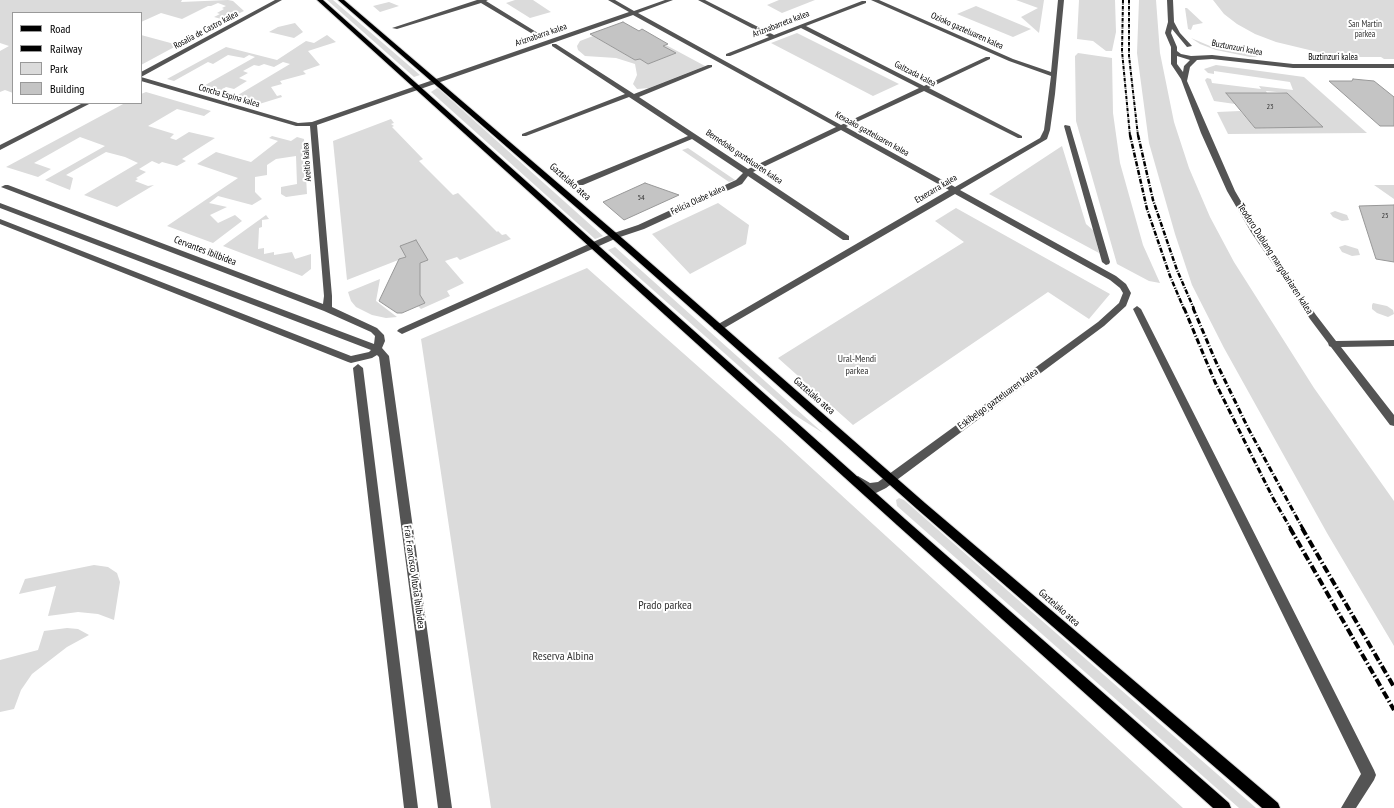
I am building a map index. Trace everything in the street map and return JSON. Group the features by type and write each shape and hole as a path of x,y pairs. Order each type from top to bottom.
{"main road":[{"path":"320,0 852,478 1224,808"},
{"name":"Gaztelako atea","path":"341,0 614,236 890,479 1273,808"}],"street":[{"name":"Rosalia de Castro kalea","path":"142,74 279,0"},
{"path":"395,28 482,0 543,38"},
{"name":"Kexaako gazteluaren kalea","path":"611,0 1113,278 1123,286"},
{"name":"Ariznabarra kalea","path":"417,87 670,0"},
{"path":"701,0 773,37"},
{"name":"Ozioko gazteluaren kalea","path":"874,0 1011,60 1054,75"},
{"name":"Etxezarra kalea","path":"718,328 1043,139 1047,130 1061,0"},
{"name":"Teodoro Dublang margolariaren kalea","path":"1170,0 1171,22 1168,33 1174,49 1174,64 1184,79 1204,133 1231,191 1279,268 1332,344 1394,422"},
{"name":"Ariznabarreta kalea","path":"728,56 864,2"},
{"path":"1171,22 1178,34 1189,46"},
{"name":"Galtzada kalea","path":"801,26 1020,137"},
{"name":"Bernedoko gazteluaren kalea","path":"554,45 632,95 846,238"},
{"name":"Buztunzuri kalea","path":"1174,49 1189,46 1273,64"},
{"path":"1174,49 1183,56 1195,58 1202,56 1204,53 1198,49"},
{"name":"Buztunzuri kalea","path":"1202,56 1273,64"},
{"name":"Felicia Olabe kalea","path":"402,331 614,236 641,227 732,185 738,182 748,172 988,58"},
{"path":"1184,79 1187,66 1195,58"},
{"name":"Buztinzuri kalea","path":"1273,64 1293,66 1391,66"},
{"path":"524,135 710,66"},
{"path":"1391,66 1394,70"},
{"name":"Concha Espina kalea","path":"142,79 293,124 313,124"},
{"path":"313,124 417,87"},
{"path":"0,148 86,104"},
{"name":"Areitio kalea","path":"313,124 328,296 327,309"},
{"path":"1067,126 1106,262"},
{"path":"580,183 693,136"},
{"name":"Cervantes ibilbidea","path":"6,188 327,309 374,330 379,335 380,341 377,349"},
{"path":"0,205 377,349 372,355 351,360 0,221"},
{"name":"Eskibelgo gazteluaren kalea","path":"852,478 868,487 876,488 882,486 1101,324 1123,304 1127,293 1123,286"},
{"path":"1138,310 1369,776 1348,808"},
{"path":"1332,344 1394,343"},
{"name":"Frai Francisco Vitoria ibilbidea","path":"377,349 384,356 445,808"},
{"path":"358,368 411,808"}],"green space":[{"path":"0,0 182,0 181,2 228,0 233,1 244,11 225,20 214,17 220,14 217,13 226,6 218,3 208,6 182,19 161,13 142,22 142,12 12,12 12,93 5,90 0,92 0,51 9,46 0,43"},
{"path":"327,0 333,0 420,75 414,77"},
{"path":"515,0 533,0 551,12 530,18 506,3"},
{"path":"779,0 815,0 782,13 767,5"},
{"path":"1016,0 1044,0 1039,33 1021,17 1038,8"},
{"path":"1079,0 1115,0 1116,32 1112,51 1106,51 1093,41 1077,39"},
{"path":"1139,0 1156,0 1160,53 1174,122 1189,168 1210,217 1234,262 1314,388 1394,501 1394,646 1327,533 1224,348 1192,285 1175,234 1149,143 1137,53"},
{"name":"San Martin parkea","path":"1213,0 1394,0 1394,59 1326,54 1276,42 1255,34 1237,24 1224,14"},
{"path":"389,2 399,6 380,12 373,6"},
{"path":"976,6 1031,29 1013,37 957,14"},
{"path":"1185,8 1187,8 1203,23 1193,25 1191,30 1188,29"},
{"path":"295,23 303,32 294,38 269,32 278,27"},
{"path":"797,33 899,84 873,96 771,43"},
{"path":"142,35 178,45 142,64"},
{"path":"327,35 336,42 308,51 320,65 303,71 306,74 280,81 282,84 271,87 277,96 281,95 282,97 256,105 233,98 290,64 283,62 274,67 264,64 259,66 254,65 243,71 248,73 239,78 247,81 234,89 226,87 216,93 200,88 255,57 249,55 244,58 228,55 213,64 208,62 174,81 167,79 226,47 277,60 306,41 314,43"},
{"path":"593,36 635,60 640,59 648,64 675,53 663,46 666,45 705,66 649,88 637,89 633,84 637,75 635,64 616,58 585,56 578,50 577,46 580,41"},
{"path":"1191,38 1217,49 1234,51 1251,48 1260,54 1256,57 1250,57 1216,50 1200,44"},
{"path":"1078,53 1112,58 1113,113 1120,163 1143,245 1160,283 1149,281 1117,264 1076,121 1075,56"},
{"path":"1216,65 1304,77 1367,133 1228,134 1217,112 1240,111 1255,128 1322,126 1287,93 1266,91 1267,93 1227,93 1235,104 1214,101 1205,80 1207,78 1211,79 1212,83 1261,89 1259,86 1293,90 1290,82 1214,71 1214,74 1208,73 1204,69"},
{"path":"437,88 603,236 595,239 431,92"},
{"path":"146,92 211,111 204,116 177,109 148,126 174,134 170,138 176,140 189,132 215,138 182,159 186,161 177,166 162,162 159,164 152,161 139,169 146,172 136,178 138,179 135,181 148,186 154,185 117,207 84,195 138,163 125,157 106,152 66,175 73,178 70,190 45,180 105,146 80,137 34,163 51,169 38,177 6,167 123,104 142,104 142,94"},
{"path":"391,119 394,123 391,124 394,126 392,127 423,159 419,161 453,195 458,193 497,232 498,231 502,235 506,234 511,239 460,260 457,257 445,261 464,283 447,291 450,296 421,309 418,306 423,300 418,298 420,289 393,273 427,260 406,257 347,280 333,141"},
{"path":"272,136 291,141 297,137 304,139 307,194 286,197 281,194 281,187 297,184 296,156 276,159 267,165 267,175 255,177 255,192 262,199 252,205 218,196 209,203 227,207 210,215 218,223 235,215 242,221 213,243 167,226 238,178 197,164 216,152 251,162 278,141 269,138"},
{"path":"1062,146 1086,224 1094,231 1099,253 989,194"},
{"path":"688,148 735,180 729,182 682,150"},
{"path":"1374,185 1394,185 1394,199"},
{"path":"718,203 749,225 746,244 690,274 652,234"},
{"name":"Ural-Mendi parkea","path":"956,208 1110,294 1089,319 1048,292 853,425 778,358 964,242 935,221"},
{"path":"1335,211 1347,215 1349,220 1342,221 1333,217 1330,213"},
{"path":"266,215 269,219 262,220 262,227 259,228 258,249 264,248 264,254 274,252 274,255 292,252 295,259 311,254 311,269 302,276 223,246"},
{"path":"1345,245 1358,249 1360,255 1352,256 1342,252 1339,247"},
{"path":"615,247 823,433 793,414 608,250"},
{"name":"Prado parkea","path":"587,268 780,439 1183,808 491,808 421,339"},
{"path":"380,279 376,301 397,317 386,318 372,315 356,307 351,301 348,292"},
{"path":"1373,303 1387,306 1393,310 1394,314 1388,317 1377,313 1372,309"},
{"path":"899,498 904,500 1256,808 1239,808 897,506 896,500"},
{"path":"94,565 108,567 117,573 120,582 114,620 98,614 78,612 48,616 56,586 19,594 25,579"},
{"path":"67,628 78,629 89,635 67,647 32,674 21,690 14,709 0,712 0,660 38,650 44,631"}],"building":[{"path":"623,22 639,31 642,29 668,44 663,46 676,53 648,64 640,59 635,60 590,34"},
{"path":"1353,79 1374,81 1394,97 1394,126 1380,126 1329,81 1352,81"},
{"path":"1226,93 1287,93 1323,127 1255,128"},
{"path":"645,183 679,195 624,220 603,202"},
{"path":"1394,205 1394,262 1376,259 1359,206"},
{"path":"416,240 428,260 420,263 420,295 425,303 402,313 397,313 379,301 399,259 406,257 400,246"}],"railway":[{"path":"1123,0 1122,51 1130,136"},
{"path":"1129,0 1129,56 1138,136"},
{"path":"1130,135 1147,209 1170,276 1184,309"},
{"path":"1138,135 1153,200 1177,270 1194,309"},
{"path":"1184,308 1215,382 1273,498 1291,529"},
{"path":"1193,308 1216,362 1248,428 1303,529"},
{"path":"1290,528 1394,710"},
{"path":"1302,528 1394,687"}],"park label":[{"name":"Reserva Albina","path":"563,657"}]}
